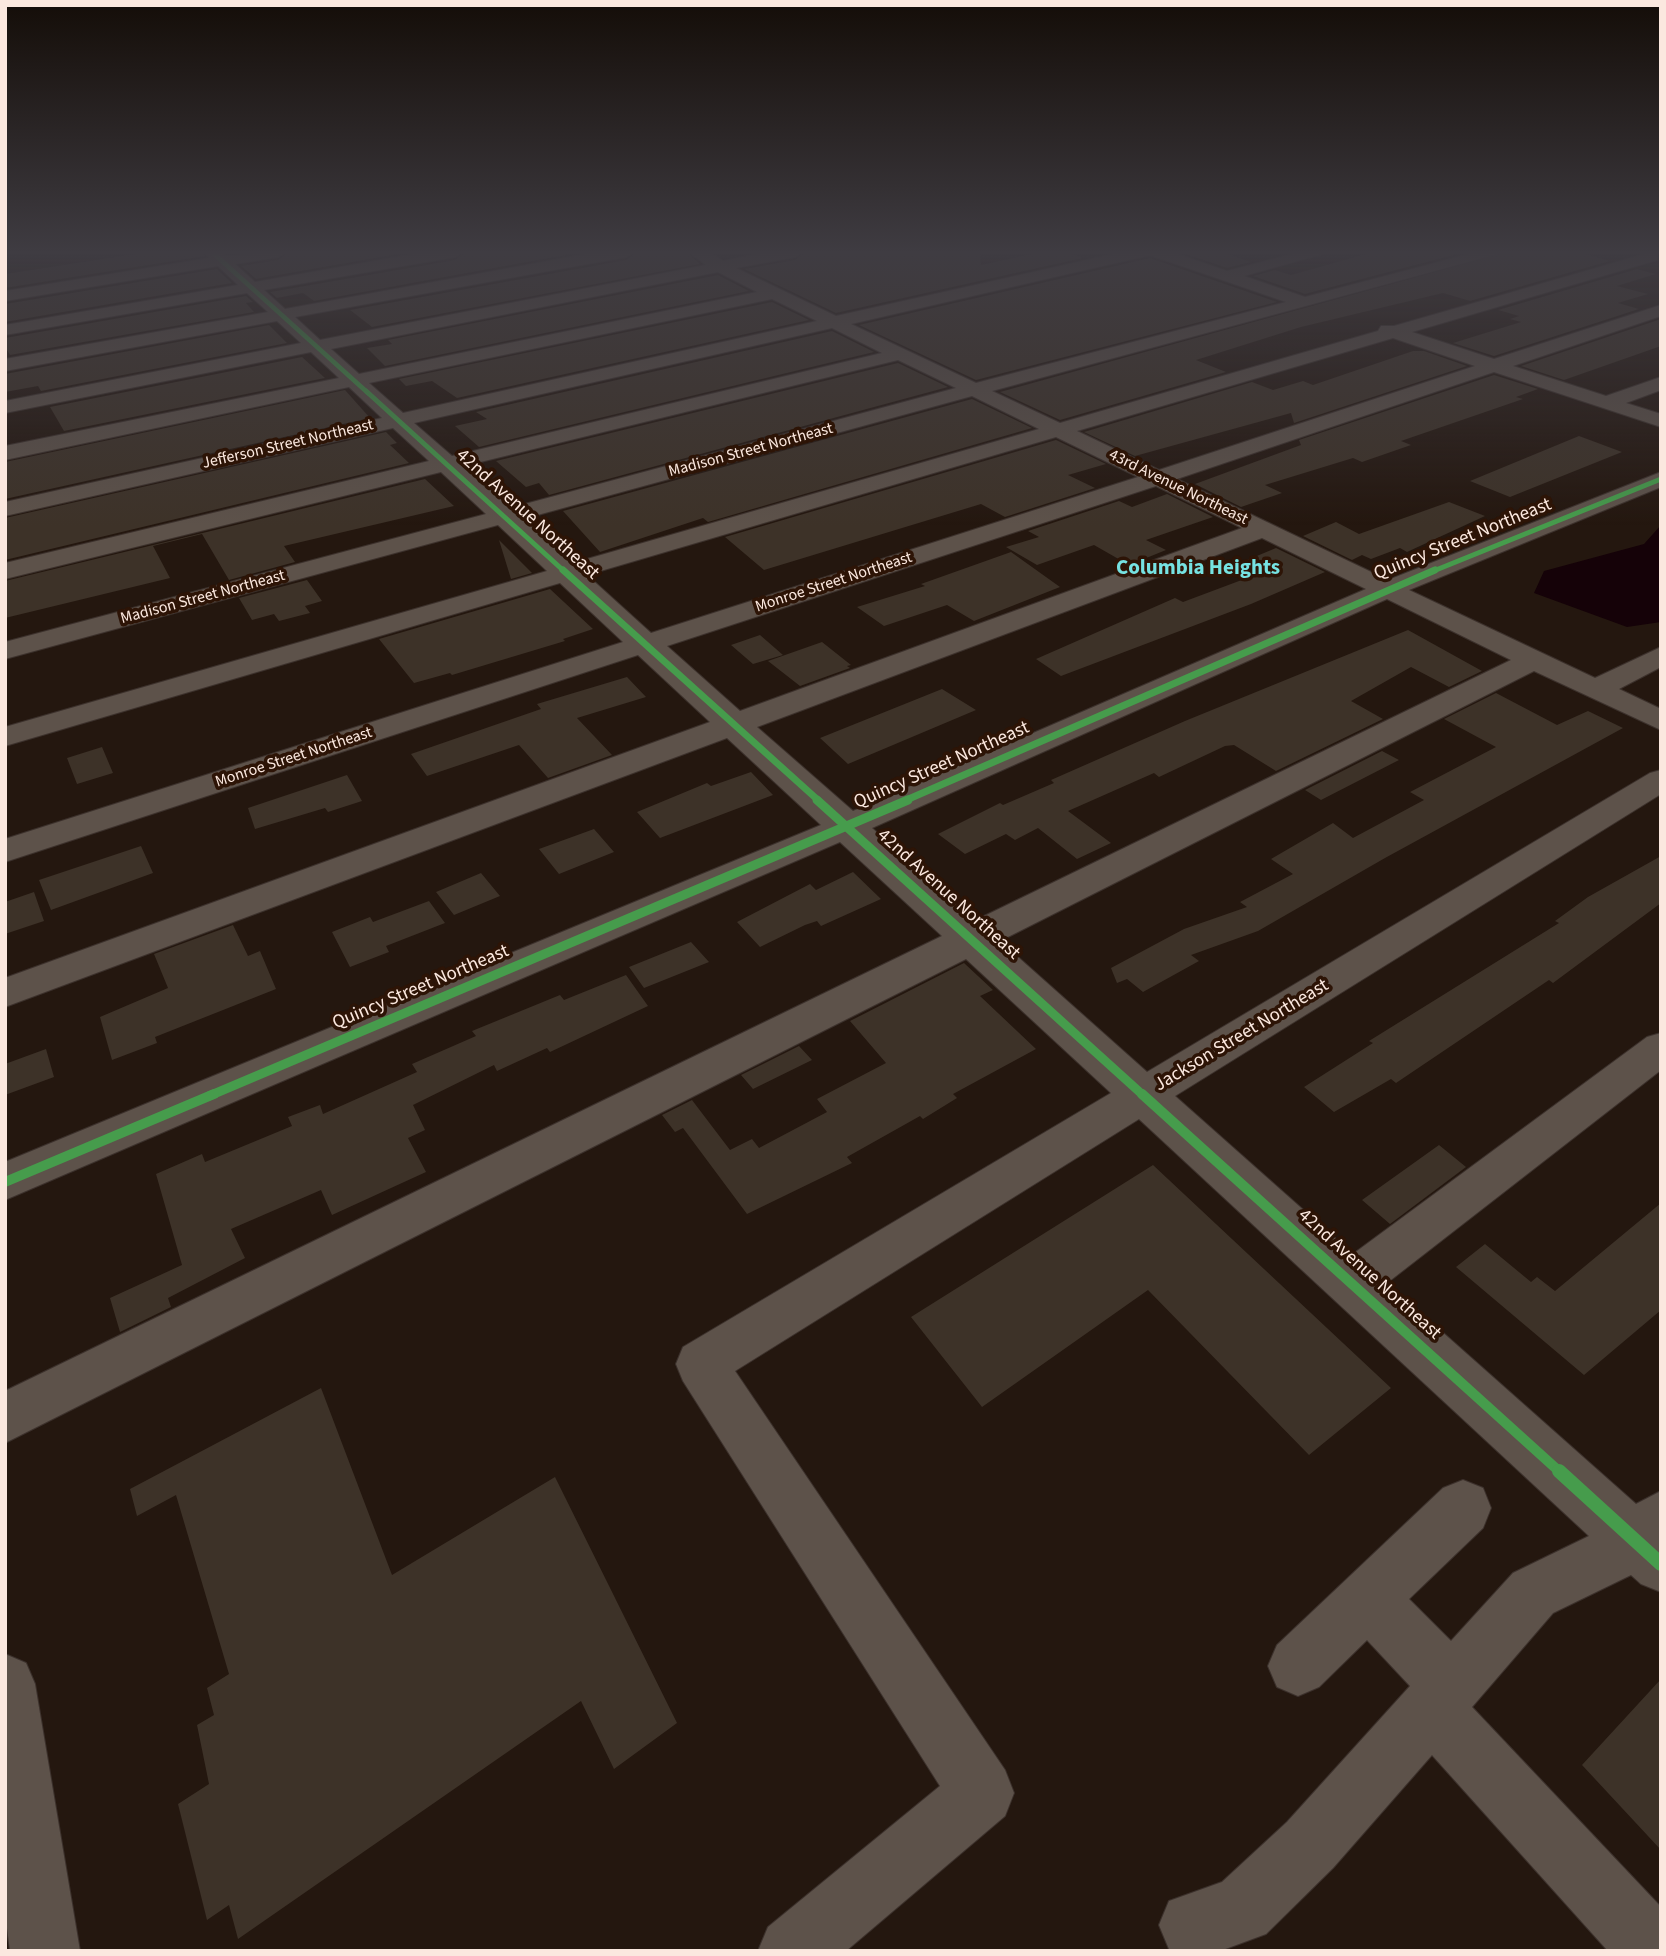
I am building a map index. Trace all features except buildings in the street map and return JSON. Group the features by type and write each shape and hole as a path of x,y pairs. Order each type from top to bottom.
{"street":[{"path":"5,365 124,343"},
{"name":"42nd Avenue Northeast","path":"312,343 1351,1283 1653,1542"},
{"path":"5,407 335,343"},
{"path":"5,453 531,343"},
{"name":"Jefferson Street Northeast","path":"5,509 741,343"},
{"name":"43rd Avenue Northeast","path":"878,343 1661,721"},
{"name":"Madison Street Northeast","path":"5,651 1150,343"},
{"path":"5,737 1354,343"},
{"path":"1427,343 1661,421"},
{"name":"Monroe Street Northeast","path":"5,851 1158,478 1563,343"},
{"path":"5,571 900,354"},
{"path":"1606,403 1661,383"},
{"name":"Quincy Street Northeast","path":"5,1182 846,827 1388,589 1661,479"},
{"path":"5,993 1263,529"},
{"path":"1595,690 1661,655"},
{"path":"5,1418 1533,660"},
{"name":"Jackson Street Northeast","path":"792,1951 982,1793 701,1364 1661,780"},
{"path":"1351,1283 1661,1048"},
{"path":"1298,1666 1463,1508"},
{"path":"1193,1925 1242,1910 1310,1845 1533,1593 1653,1542"},
{"path":"1368,1598 1441,1696 1655,1951"},
{"path":"5,1684 13,1782 45,1951"}],"shaded area":[{"path":"1661,525 1661,622 1627,627 1534,593 1544,571 1644,544"}],"cycle path":[{"path":"313,343 1661,1564"},
{"path":"5,1182 846,827 1388,589 1661,479"}],"district":[{"name":"Columbia Heights","path":"1198,569"}]}
